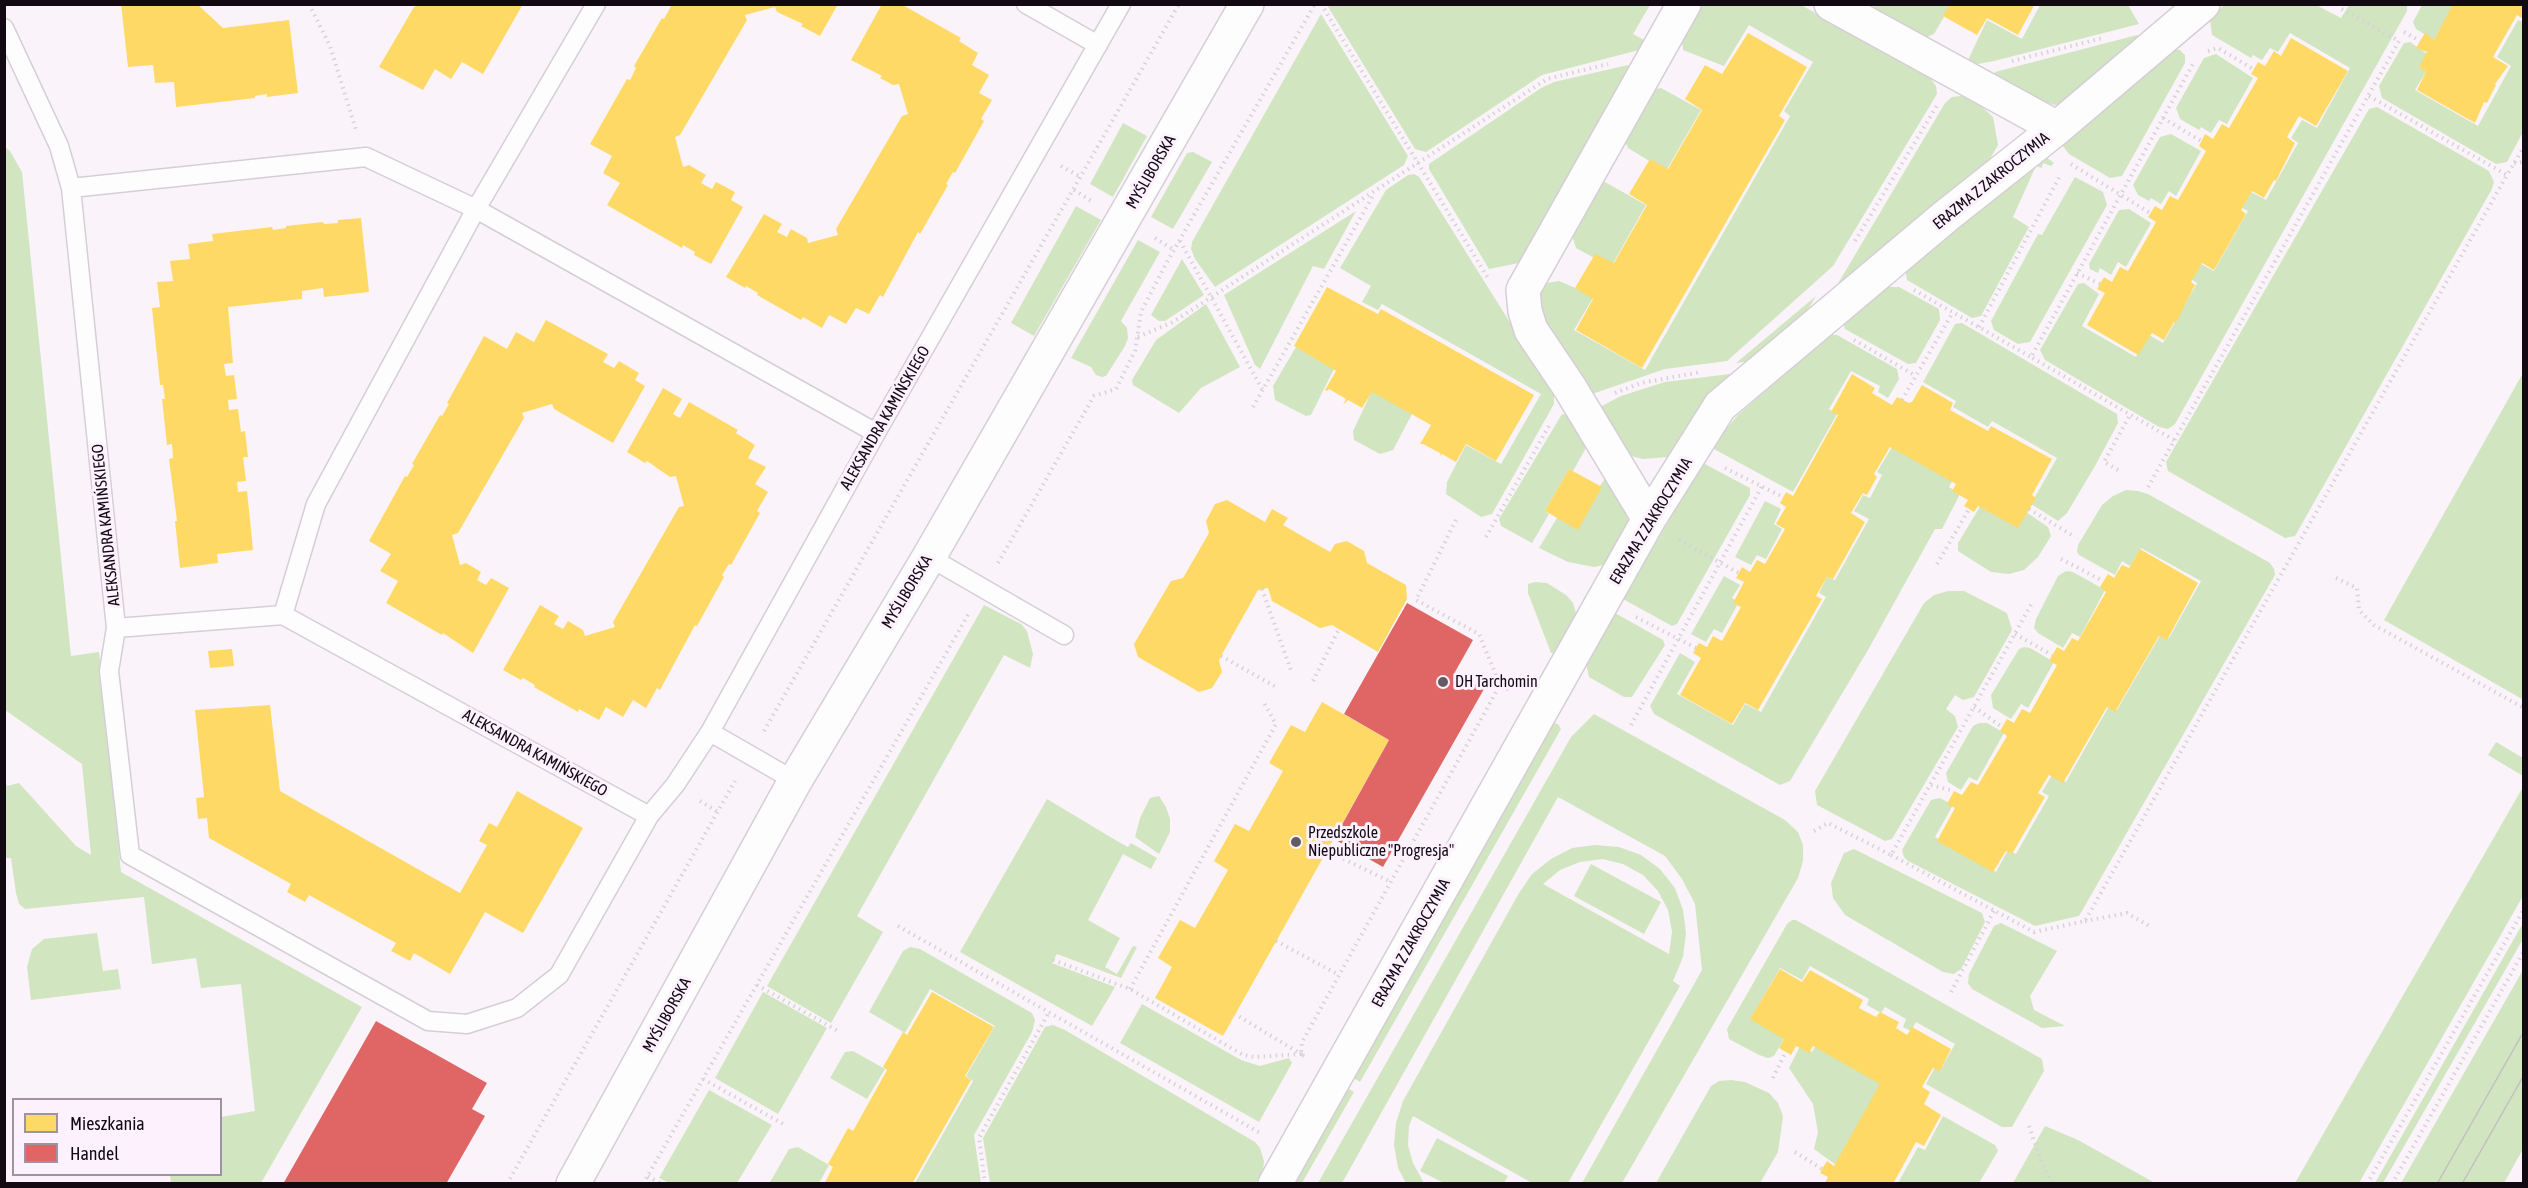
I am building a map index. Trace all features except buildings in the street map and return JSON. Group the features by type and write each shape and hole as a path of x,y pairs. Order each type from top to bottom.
{"street":[{"name":"MYŚLIBORSKA","path":"573,1184 795,781 928,557 1247,4"},
{"path":"1649,519 1576,398 1531,330 1524,311 1523,290 1684,4"},
{"path":"1831,4 1956,75 2057,128"},
{"name":"ERAZMA Z ZAKROCZYMIA","path":"1275,1184 1649,519 1720,406 2057,128 2203,4"}],"lane":[{"path":"283,615 316,504 476,209 596,4"},
{"path":"1026,4 1098,45"},
{"name":"ALEKSANDRA KAMIŃSKIEGO","path":"4,28 59,146 71,188 116,628 283,615 650,816 675,785 710,732 876,433 1121,4"},
{"path":"71,188 363,157 476,209 876,433"},
{"path":"928,557 1064,635"},
{"path":"116,628 109,671 130,855 428,1021 467,1024 517,1008 559,975 650,816"},
{"path":"710,732 795,781"}],"path":[{"path":"309,4 330,46 363,157"},
{"path":"507,1184 1179,4"},
{"path":"1321,4 1489,280"},
{"path":"2148,487 2399,41 2337,5"},
{"path":"2178,27 2199,53"},
{"path":"2404,32 2420,41"},
{"path":"1855,242 1956,75 2104,38"},
{"path":"2031,357 2199,53 2218,48 2253,69"},
{"path":"1137,338 1173,322 1547,79 1658,51"},
{"path":"2369,96 2507,175"},
{"path":"2163,118 2201,141"},
{"path":"2085,921 2523,147"},
{"path":"1979,327 2068,160 2075,168 2150,213"},
{"path":"2514,163 2523,162"},
{"path":"1067,170 1081,177"},
{"path":"1253,407 1376,192"},
{"path":"1179,241 1263,390"},
{"path":"1881,271 2174,440"},
{"path":"2077,273 2100,284"},
{"path":"1902,400 1953,312"},
{"path":"1821,321 1916,376"},
{"path":"1486,537 1576,398 1641,382 1703,372"},
{"path":"2118,470 2104,462 2130,415"},
{"path":"1631,724 1762,486 1783,497"},
{"path":"1937,564 1969,509"},
{"path":"2029,509 2074,537"},
{"path":"1649,519 1665,532 1719,564 1739,573"},
{"path":"1456,520 1416,600 1479,634 1500,685"},
{"path":"2061,559 2103,581"},
{"path":"2336,578 2357,588 2359,609 2374,625 2523,708"},
{"path":"1262,589 1293,674"},
{"path":"1603,602 1696,648"},
{"path":"1891,855 2032,603"},
{"path":"1313,681 1339,629"},
{"path":"2015,634 2052,655"},
{"path":"1221,656 1278,688"},
{"path":"1130,989 1276,724 1264,703"},
{"path":"1974,707 2002,727"},
{"path":"1931,785 1954,791"},
{"path":"709,806 718,812"},
{"path":"1814,831 1828,823 2034,932 2127,913 2149,926"},
{"path":"1327,851 1391,882"},
{"path":"2367,1184 2523,909"},
{"path":"1951,993 1994,911"},
{"path":"898,926 1293,1152"},
{"path":"1276,941 1339,975"},
{"path":"2392,1184 2523,951"},
{"path":"1053,960 1130,989 1243,1055 1255,1057 1301,1054 1235,1014"},
{"path":"757,985 838,1031"},
{"path":"985,1184 979,1138 1049,1012"},
{"path":"1773,1078 1786,1051"},
{"path":"703,1079 785,1125"},
{"path":"2029,1126 2042,1164 2054,1184"},
{"path":"1795,1152 1822,1169"},
{"path":"648,1176 662,1184"}],"green space":[{"path":"1327,5 1650,5 1633,34 1646,41 1643,49 1542,75 1426,152 1415,149"},
{"path":"1701,5 1801,5 1929,76 1936,86 1937,94 1833,266 1727,361 1665,369 1592,394 1545,323 1538,292 1547,283 1559,281 1594,296 1574,330 1645,370 1790,116 1784,111 1813,62 1749,25 1724,66 1683,50 1682,40"},
{"path":"1874,5 1951,5 1934,34 1927,37 1875,11"},
{"path":"2040,5 2128,5 2139,24 1994,61 1978,64 1968,60 1987,20 2022,39"},
{"path":"2224,5 2316,5 2341,18 2349,5 2407,5 2407,11 2175,424 2168,429 2159,427 2045,360 2040,350 2078,284 2084,283 2099,294 2082,326 2136,357 2149,335 2163,343 2197,283 2191,279 2201,264 2214,271 2248,211 2242,208 2251,192 2266,200 2298,143 2291,138 2302,120 2317,128 2350,68 2290,33 2278,52 2270,48 2262,60 2253,55 2251,58 2212,35 2210,19"},
{"path":"2422,5 2454,5 2434,40 2416,29 2413,22"},
{"path":"1321,14 1408,156 1404,165 1215,287 1195,259 1191,249 1192,242"},
{"path":"2518,20 2523,22 2523,132 2507,162 2496,164 2382,98 2379,86 2404,43 2410,42 2427,54 2419,67 2426,72 2415,90 2478,126 2511,66 2497,57"},
{"path":"2137,35 2139,37 2061,103 2055,105 2029,97 1995,76 1995,72"},
{"path":"2171,49 2180,50 2185,55 2185,63 2122,176 2110,178 2069,154 2062,145 2063,140"},
{"path":"2216,54 2253,78 2227,124 2219,120 2211,133 2201,127 2199,130 2180,119 2176,108 2204,58"},
{"path":"1628,65 1628,75 1519,263 1489,269 1429,169 1429,164 1541,88 1554,82"},
{"path":"1661,88 1701,110 1666,171 1628,148 1624,139 1651,90"},
{"path":"1961,96 1977,102 1993,117 1998,145 1987,164 1833,292 1945,103 1952,97"},
{"path":"2377,107 2489,171 2494,182 2295,536 2285,538 2168,471 2166,462 2369,109"},
{"path":"1123,123 1147,136 1113,197 1090,184"},
{"path":"2171,134 2201,151 2176,196 2169,191 2161,204 2151,198 2149,201 2138,195 2133,185 2160,137"},
{"path":"5,147 10,151 22,172 71,656 99,652 121,872 362,1007 261,1183 171,1183 170,1176 222,1176 222,1117 255,1111 241,984 201,988 196,958 152,964 144,897 25,909 19,904 11,858 5,858 4,776 7,786 19,783 76,846 91,855 82,764 5,710"},
{"path":"1193,152 1212,162 1173,229 1151,217 1187,153"},
{"path":"2046,157 2054,163 2051,166 2043,163 2042,168 2036,166 2013,217 2029,227 1981,316 1972,318 1907,280 1905,269"},
{"path":"1414,174 1419,177 1554,393 1554,404 1492,514 1481,517 1446,494 1447,482 1466,445 1501,464 1541,394 1382,304 1378,310 1362,302 1371,286 1340,268 1386,190 1408,175"},
{"path":"2075,177 2103,192 2107,205 2030,342 2018,344 1994,330 1991,321 2038,234 2042,235"},
{"path":"1605,182 1646,205 1611,267 1576,248 1571,232 1598,184"},
{"path":"1076,206 1101,220 1034,336 1011,323"},
{"path":"2129,209 2151,223 2126,267 2118,262 2111,275 2100,268 2098,273 2090,269 2089,264 2119,210"},
{"path":"1356,211 1324,269 1313,266 1260,369 1255,365 1224,295"},
{"path":"1138,240 1160,252 1121,321 1127,328 1128,338 1125,346 1106,376 1102,377 1096,375 1091,367 1071,358"},
{"path":"1182,259 1204,295 1165,321 1159,321 1151,315"},
{"path":"1886,287 1899,287 1939,309 1940,320 1916,363 1908,364 1845,329 1843,323"},
{"path":"1816,296 1801,321 1753,361 1736,363"},
{"path":"1206,304 1240,367 1201,388 1179,413 1133,385 1132,380 1156,340"},
{"path":"1962,323 2117,414 2118,423 2095,466 2067,513 2058,521 2031,504 2057,458 1992,421 1988,427 1953,407 1956,401 1923,382 1955,324"},
{"path":"1828,335 1837,335 1897,369 1899,379 1888,398 1878,392 1880,386 1851,371 1829,409 1837,414 1793,492 1714,449 1716,441 1738,415"},
{"path":"1296,347 1334,369 1311,415 1306,416 1275,400 1273,386"},
{"path":"1738,373 1678,448 1668,457 1643,459 1631,456 1623,447 1600,407 1621,396 1665,382"},
{"path":"2523,373 2524,696 2522,699 2384,620"},
{"path":"1372,391 1412,414 1393,450 1380,454 1354,440 1353,431"},
{"path":"1562,414 1567,415 1587,446 1573,471 1569,469 1545,511 1549,514 1532,543 1501,526 1499,519"},
{"path":"1892,447 1953,480 1949,487 1960,494 1942,529 1935,529 1868,650 1790,781 1780,785 1654,714 1650,706 1680,653 1695,662 1677,694 1733,725 1745,704 1761,712 1826,597 1819,593 1827,577 1835,580 1869,519 1854,511 1863,495 1870,498 1882,475 1877,472"},
{"path":"1703,463 1750,488 1750,495 1677,624 1672,626 1623,599"},
{"path":"1606,477 1627,512 1628,521 1627,533 1609,564 1594,567 1568,562 1539,548 1557,518 1600,486"},
{"path":"2126,490 2148,494 2270,563 2275,575 2079,916 2035,926 1908,861 1902,850 1931,800 1940,798 1953,805 1935,837 1996,872 2008,850 2016,854 2049,796 2042,792 2052,775 2066,782 2109,706 2117,710 2161,634 2169,638 2201,581 2141,548 2130,566 2122,561 2115,575 2077,552 2078,545 2102,505 2113,496"},
{"path":"1765,501 1781,509 1774,524 1782,529 1766,559 1757,555 1751,565 1735,557"},
{"path":"1981,505 2026,512 2048,527 2051,536 2038,557 2024,570 2009,574 1991,572 1958,551 1958,543"},
{"path":"2066,571 2073,572 2105,590 2080,637 2072,633 2063,648 2038,633 2034,628 2036,619 2058,576"},
{"path":"1724,576 1740,585 1732,598 1739,602 1722,633 1714,629 1706,642 1691,634"},
{"path":"1547,583 1566,595 1573,603 1576,613 1575,623 1557,654 1551,653 1528,593 1528,584"},
{"path":"1948,591 1964,591 2007,613 2012,630 1974,697 1963,700 1955,695 1946,709 1955,716 1958,727 1892,839 1885,841 1817,805 1815,791 1924,603 1934,595"},
{"path":"984,605 1021,624 1027,631 1033,654 1030,668 1004,655 857,916 883,932 831,1023 767,986"},
{"path":"1615,613 1663,640 1665,645 1632,697 1624,697 1589,677 1586,663"},
{"path":"2024,647 2054,662 2028,708 2021,704 2011,719 1993,708 1991,695 2019,649"},
{"path":"1594,714 1785,820 1798,832 1803,845 1803,861 1798,878 1622,1183 1582,1183 1702,970 1695,904 1682,879 1665,856 1558,797 1342,1183 1318,1183 1571,737"},
{"path":"1553,723 1558,724 1561,729 1360,1082 1350,1076"},
{"path":"1987,723 2004,733 1977,781 1969,777 1961,790 1948,782 1946,773 1973,726"},
{"path":"2496,742 2523,758 2523,776 2488,755"},
{"path":"2523,787 2523,896 2359,1183 2295,1183"},
{"path":"1159,796 1170,819 1170,832 1159,854 1135,837 1140,818 1150,798"},
{"path":"1047,799 1128,847 1131,843 1157,858 1151,869 1123,854 1088,920 1120,938 1105,967 1117,974 1133,946 1137,947 1121,978 1057,954 1052,963 1115,987 1092,1026 960,952"},
{"path":"1595,845 1619,847 1641,855 1660,869 1675,888 1683,910 1686,933 1683,957 1673,981 1680,986 1568,1183 1532,1183 1413,1116 1409,1126 1408,1145 1413,1163 1424,1183 1406,1183 1398,1168 1394,1145 1396,1123 1403,1101 1519,893 1532,874 1551,859 1572,848","holes":["1602,859 1623,864 1643,875 1658,891 1668,910 1672,932 1669,954 1543,884 1560,870 1580,862"]},
{"path":"1854,849 1982,913 1985,922 1961,969 1954,974 1943,972 1845,915 1833,898 1831,883 1844,853"},
{"path":"1591,864 1661,902 1644,934 1574,896"},
{"path":"1796,920 2042,1059 2044,1071 2012,1127 2002,1127 1926,1084 1935,1067 1941,1069 1955,1044 1916,1022 1911,1031 1903,1027 1906,1019 1885,1007 1881,1013 1867,1005 1869,999 1810,966 1802,980 1780,968 1751,1018 1785,1037 1774,1056 1768,1058 1759,1055 1729,1039 1727,1029 1787,924"},
{"path":"2001,923 2057,951 2030,996 2034,1010 2065,1026 2042,1028 1972,989 1968,983 1969,974 1994,926"},
{"path":"2523,923 2523,939 2383,1183 2375,1183"},
{"path":"97,933 103,971 118,969 121,989 31,1000 27,967 32,949 44,939"},
{"path":"910,947 920,949 1032,1013 1035,1020 1032,1032 974,1135 981,1183 915,1183 973,1081 966,1076 995,1026 930,989 905,1033 869,1012 903,951"},
{"path":"2523,970 2523,1149 2504,1183 2401,1183"},
{"path":"763,992 827,1028 778,1114 715,1078"},
{"path":"1142,1004 1241,1060 1260,1066 1289,1058 1292,1063 1259,1122 1120,1043"},
{"path":"1053,1025 1255,1142 1260,1148 1264,1161 1263,1171 1256,1183 990,1183 983,1138 1045,1027"},
{"path":"1816,1045 1882,1082 1836,1165 1814,1149 1818,1132 1813,1104 1789,1068 1800,1046 1812,1052"},
{"path":"853,1051 885,1069 867,1099 830,1078 845,1052"},
{"path":"1719,1081 1745,1082 1769,1093 1778,1103 1783,1116 1778,1152 1760,1183 1656,1183 1711,1086"},
{"path":"1345,1087 1354,1092 1302,1183 1289,1184"},
{"path":"709,1090 772,1125 737,1183 669,1183 659,1178"},
{"path":"1943,1116 1995,1145 1998,1151 1979,1183 1898,1183 1918,1147 1925,1150"},
{"path":"2045,1126 2078,1140 2155,1183 2013,1183"},
{"path":"1437,1138 1508,1176 1504,1183 1444,1183 1420,1171"},
{"path":"798,1147 829,1165 819,1183 769,1184 789,1149"}],"tram line":[{"path":"2437,1184 2524,1031"},
{"path":"2462,1184 2524,1075"}],"place":[{"name":"DH Tarchomin","path":"1443,682"},
{"name":"Przedszkole Niepubliczne \"Progresja\"","path":"1296,842"}]}
